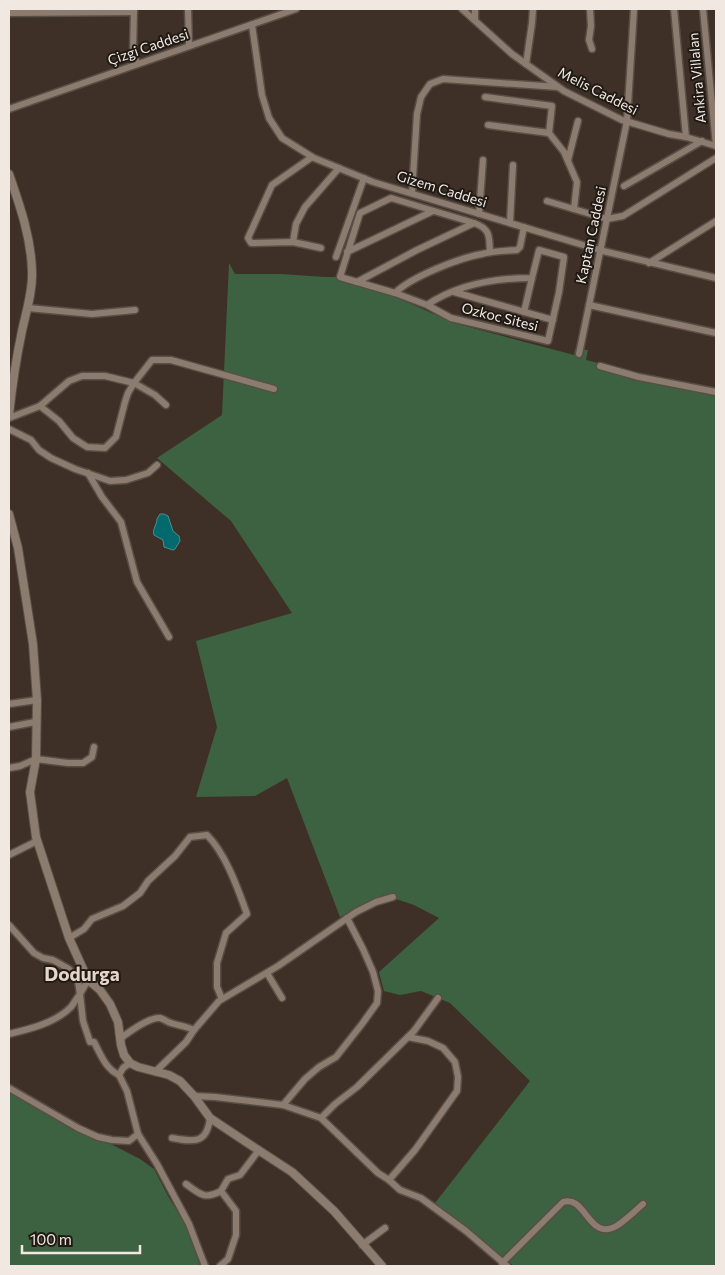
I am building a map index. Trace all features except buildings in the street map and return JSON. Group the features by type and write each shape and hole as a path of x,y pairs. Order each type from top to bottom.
{"street":[{"path":"188,9 189,46"},
{"name":"Çizgi Caddesi","path":"9,109 296,9"},
{"name":"Melis Caddesi","path":"462,9 512,54 560,88 622,120 716,146"},
{"path":"475,9 475,20"},
{"path":"526,64 533,9"},
{"path":"590,9 591,26 589,40 592,49"},
{"name":"Kaptan Caddesi","path":"579,354 627,121 634,9"},
{"name":"Ankira Villalan","path":"674,9 686,137"},
{"name":"Ankira Villalan","path":"703,9 716,146"},
{"path":"9,13 134,10 133,52 137,64"},
{"name":"Gizem Caddesi","path":"252,25 262,95 269,118 282,138 312,157 373,182 479,214 600,250 716,278"},
{"path":"412,193 417,114 421,97 430,84 443,79 560,88"},
{"path":"486,97 552,106 549,133"},
{"path":"568,160 578,121"},
{"path":"488,125 549,133 564,152 578,182 574,209"},
{"path":"624,186 702,141"},
{"path":"312,157 272,185 248,238 250,243 293,242 321,248"},
{"path":"547,201 607,219 623,216 716,158"},
{"path":"479,214 484,160"},
{"path":"510,223 513,165"},
{"path":"293,242 296,224 305,207 340,168"},
{"path":"9,174 30,244 32,273 28,308 13,374 9,416 40,406 69,381 82,376 105,376 134,383 155,395 166,405"},
{"path":"336,257 364,178"},
{"name":"Ozkoc Sitesi","path":"427,305 437,298 465,287 492,280 532,278 539,250 564,257 559,292 548,341 451,318 427,305 395,293 340,277 360,213 391,198 474,223"},
{"path":"347,252 433,211"},
{"path":"649,262 716,221"},
{"path":"357,282 417,250 474,223 487,230 490,252"},
{"path":"395,293 411,281 448,264 480,254 516,250 520,247 524,227"},
{"path":"524,312 532,278"},
{"name":"Ozkoc Sitesi","path":"454,292 552,320"},
{"path":"589,305 716,333"},
{"path":"28,308 92,314 135,310"},
{"path":"40,406 59,421 73,438 87,447 105,448 116,437 128,393 152,360 171,360 274,389"},
{"path":"600,366 639,377 716,392"},
{"path":"9,428 31,440 39,450 51,458 110,481 126,480 148,474 157,465"},
{"path":"88,473 120,522 137,582 169,637"},
{"path":"9,514 18,548 33,644 36,700 36,759 30,792 36,837 69,938 88,980 100,990 110,1004 118,1022 122,1050 130,1063 169,1075 180,1081 210,1118 292,1172 334,1211 382,1266"},
{"path":"9,704 36,700"},
{"path":"9,727 35,722"},
{"path":"9,768 20,766 36,759 83,763 92,757 94,748"},
{"path":"69,938 84,930 92,919 123,906 140,893 148,881 175,856 190,837 207,835 214,841 234,880 247,914 226,933 217,964 217,987 222,999"},
{"path":"9,855 38,840"},
{"path":"155,1072 186,1042 194,1030 222,999 267,973 356,912 376,902 393,897"},
{"path":"283,1105 305,1079 319,1067 336,1057 377,1003 378,991 373,972 364,949 346,918"},
{"path":"9,925 34,953 43,958 53,960 69,969 78,981 83,1021 90,1042 94,1042 106,1066 112,1072 119,1075 127,1091 138,1134 157,1164 189,1224 205,1266"},
{"path":"267,973 282,998"},
{"path":"9,1034 43,1024 59,1016 71,1007 88,980"},
{"path":"321,1118 357,1087 414,1031 438,998"},
{"path":"121,1038 138,1026 156,1018 162,1018 171,1023 187,1026 194,1030"},
{"path":"389,1180 415,1150 456,1091 458,1077 454,1062 443,1048 428,1041 408,1037"},
{"path":"119,1075 123,1068 130,1063"},
{"path":"9,1088 78,1128 98,1137 112,1140 129,1140 138,1134"},
{"path":"194,1096 283,1105 321,1118 378,1173 400,1190 422,1198 466,1231 504,1264 563,1202 568,1200 574,1202 595,1226 608,1229 618,1225 643,1204"},
{"path":"172,1138 190,1141 200,1139 206,1133 210,1118"},
{"path":"186,1184 201,1196 211,1196 221,1191 228,1179 240,1175 259,1150"},
{"path":"220,1266 228,1259 236,1235 236,1211 221,1191"},
{"path":"362,1245 385,1228"}],"green space":[{"path":"229,263 235,274 340,277 400,299 454,323 574,355 575,349 588,350 586,360 716,392 716,1266 514,1266 435,1203 530,1081 450,1003 421,991 400,995 384,991 379,972 439,918 414,905 384,895 340,917 287,778 255,796 196,797 217,727 196,641 292,613 231,521 157,458 222,415"},
{"path":"9,1092 140,1159 154,1169 187,1227 200,1266 9,1266"}],"water":[{"path":"160,514 168,516 173,531 179,536 180,541 173,550 164,547 163,540 154,535 154,529"}],"district":[{"name":"Dodurga","path":"82,974"}]}
